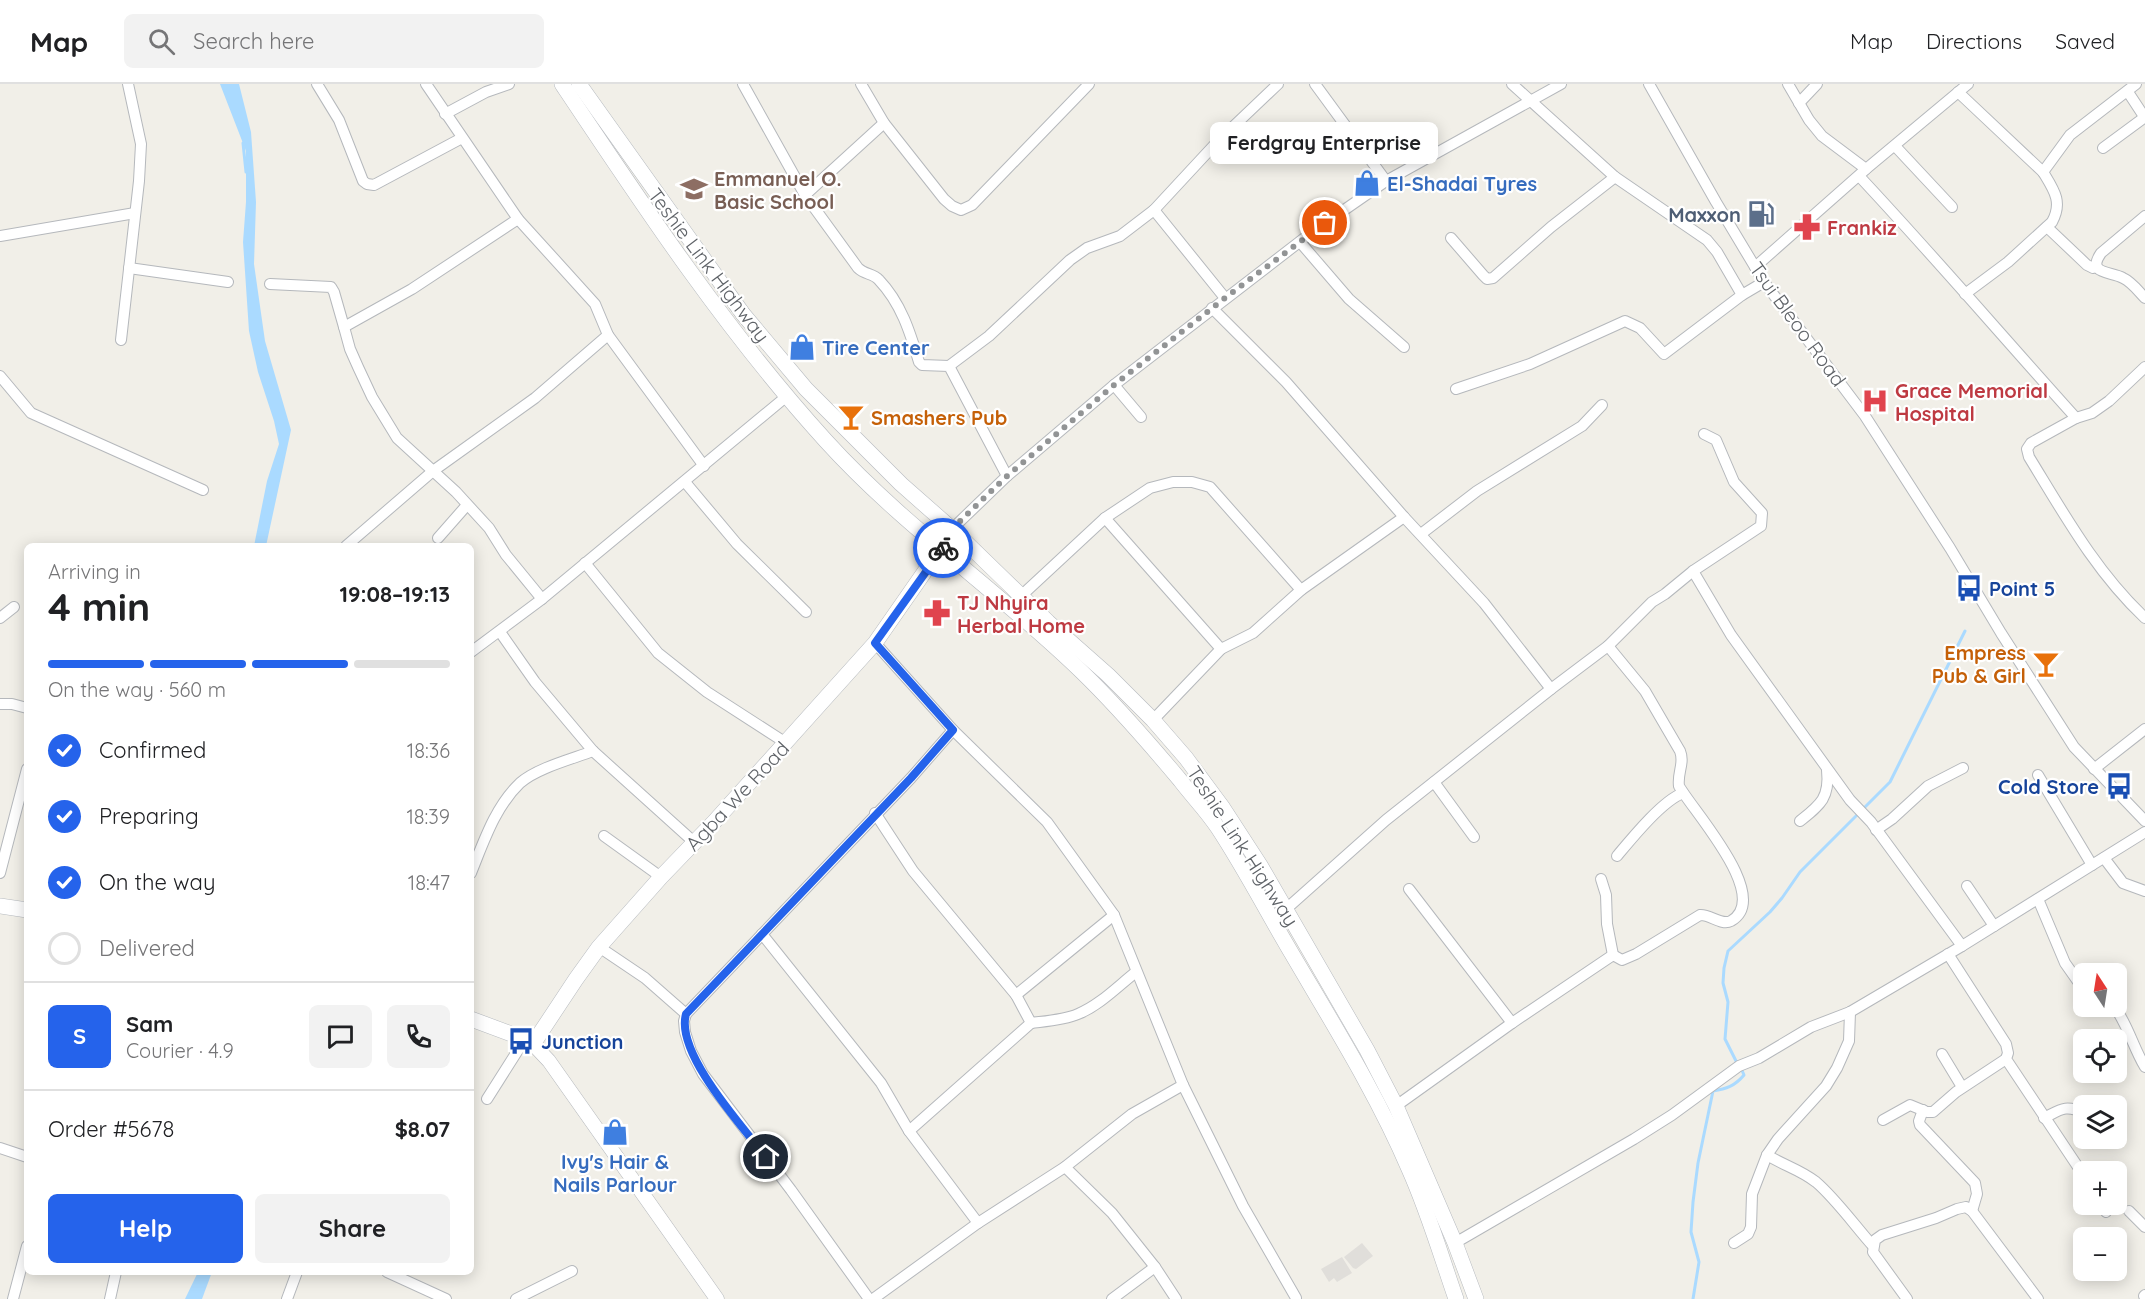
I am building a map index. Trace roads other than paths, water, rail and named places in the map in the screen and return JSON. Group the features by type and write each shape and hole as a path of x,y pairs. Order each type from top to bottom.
{"main road":[{"name":"Teshie Link Highway","path":"562,84 688,270 787,396 826,441 874,491 1082,672 1140,732 1217,825 1342,1039 1384,1116 1410,1171 1456,1299"},
{"name":"Teshie Link Highway","path":"579,84 743,314 785,366 901,484 1108,675 1153,720 1186,758 1223,808 1260,865 1348,1016 1396,1106 1455,1243 1476,1299"},
{"name":"Agba We Road","path":"529,1042 599,947 875,643 942,549 952,529"},
{"path":"0,906 24,910"},
{"path":"474,1020 529,1042"}],"street":[{"path":"121,340 141,144 128,84"},
{"path":"317,84 339,120 363,181 368,184 374,185 462,138"},
{"path":"426,84 518,219 595,304 608,335 704,466"},
{"path":"445,114 486,92 509,84"},
{"path":"743,84 805,195 858,268 863,273 877,278 895,302 909,330 919,362 922,365 949,366 989,336 1070,260 1087,248 1120,236 1154,210 1218,141 1278,84"},
{"path":"861,84 884,123 944,199 961,210 972,206 1089,84"},
{"path":"1314,84 1386,181"},
{"path":"1512,84 1615,177 1707,240 1717,252 1742,295"},
{"path":"952,529 1007,476 1114,385 1300,242 1386,181 1561,84"},
{"name":"Tsui Bleoo Road","path":"1649,84 1764,282 1865,416 2074,747 2145,821"},
{"path":"1788,84 1809,120 1822,136 1862,172 1965,294 2076,418"},
{"path":"1799,103 1817,84"},
{"path":"1755,267 1862,172 1968,84"},
{"path":"2043,172 2070,135 2132,88 2145,118 2103,148"},
{"path":"1958,92 2043,172 2056,193 2058,202 2056,214 2047,227 2008,262 1965,294"},
{"path":"805,195 884,123"},
{"path":"1895,146 1952,207"},
{"path":"1451,238 1482,275 1487,279 1493,278 1551,227 1615,177"},
{"path":"1154,210 1225,298"},
{"path":"0,236 135,213"},
{"path":"2145,216 2100,253 2096,259 2097,267 2102,272 2123,277 2145,298"},
{"path":"345,327 412,289 518,219"},
{"path":"2047,227 2087,265 2092,268 2097,267"},
{"path":"1300,242 1349,299 1404,348"},
{"path":"129,268 228,282"},
{"path":"1456,389 1530,364 1625,321 1640,328 1664,354 1742,295 1764,282"},
{"path":"270,284 330,287 334,292 350,349 372,397 397,438 489,528 506,555 542,599"},
{"path":"1212,308 1286,382 1404,517 1484,603 1551,689"},
{"path":"349,543 433,471 535,398 608,335"},
{"path":"949,366 1007,476"},
{"path":"2143,613 2113,584 2082,544 2029,457 2027,449 2031,443 2109,401 2145,367"},
{"path":"0,376 31,413 203,490"},
{"path":"1114,385 1142,417"},
{"path":"474,650 542,599 787,396"},
{"path":"1421,534 1477,492 1582,426 1602,405"},
{"path":"1286,910 1386,820 1608,646 1641,611 1693,571 1761,526 1762,513 1730,476 1716,440 1704,434"},
{"path":"685,482 737,544 806,612"},
{"path":"1021,596 1105,518 1150,488 1173,482 1192,482 1210,487 1301,590"},
{"path":"438,538 467,505"},
{"path":"1153,720 1221,649 1253,633 1301,590 1404,517"},
{"path":"1105,518 1221,649"},
{"path":"585,563 658,653 707,692 786,743"},
{"path":"1693,571 1731,635 1850,800 1874,826 1962,946"},
{"path":"0,618 14,607"},
{"path":"500,632 535,682 593,751 695,843"},
{"path":"875,643 953,730 1047,822 1113,915 1183,1085 1243,1206 1296,1299"},
{"path":"1601,879 1606,895 1607,924 1613,955 1622,960 1700,915 1730,922 1744,903 1737,877 1727,854 1683,793 1678,778 1683,763 1680,752 1645,691 1608,646"},
{"path":"0,704 24,707"},
{"path":"2094,769 2145,729"},
{"path":"953,730 911,778 875,813 686,1014 685,1032 691,1051 704,1074 871,1299 978,1223 1065,1167 1132,1114 1183,1085"},
{"path":"475,855 499,808 521,782 539,772 593,751"},
{"path":"1800,821 1820,804 1826,794 1829,784 1827,768"},
{"path":"1874,826 1892,819 1928,786 1963,768"},
{"path":"2038,775 2092,865"},
{"path":"0,873 24,781"},
{"path":"1434,782 1474,837"},
{"path":"1617,856 1639,830 1683,793"},
{"path":"875,813 913,871 1016,994 1031,1023"},
{"path":"1455,1243 1561,1179 1634,1139 1672,1115 1739,1065 1759,1058 1811,1027 1850,1012 1962,946 2145,832"},
{"path":"604,836 661,877"},
{"path":"2104,858 2123,883 2145,891"},
{"path":"1967,886 1994,926"},
{"path":"1409,889 1512,1023"},
{"path":"2038,899 2065,963 2073,974"},
{"path":"1016,994 1113,915"},
{"path":"762,933 881,1083 909,1131 978,1223"},
{"path":"599,947 645,978 686,1014"},
{"path":"1883,1120 1910,1105 1933,1112 1962,1087 2006,1059 2008,1053 2006,1044 1948,954"},
{"path":"1396,1106 1512,1023 1613,955"},
{"path":"909,1131 1031,1023 1057,1020 1079,1014 1104,998 1136,972"},
{"path":"1734,1243 1748,1234 1751,1227 1752,1194 1767,1155 1826,1086 1837,1068 1850,1041 1850,1012"},
{"path":"2122,1017 2145,1067"},
{"path":"487,1099 529,1042 549,1061 717,1299"},
{"path":"1942,1054 1962,1087"},
{"path":"2006,1059 2073,1161"},
{"path":"2044,1119 2064,1108 2073,1108"},
{"path":"1923,1110 1920,1125 1975,1183 1977,1194 1972,1211"},
{"path":"0,1148 24,1156"},
{"path":"1767,1155 1786,1166 1795,1168 1817,1183 1873,1246"},
{"path":"1065,1167 1112,1213 1155,1267 1176,1299"},
{"path":"1907,1299 1873,1252 1875,1240 1882,1235 1966,1207 1972,1211 2038,1299"},
{"path":"2129,1211 2145,1227"},
{"path":"13,1299 24,1257"},
{"path":"1112,1299 1155,1267"},
{"path":"516,1299 572,1270"},
{"path":"110,1299 115,1275"},
{"path":"287,1299 296,1275"},
{"path":"395,1275 446,1299"}],"water":[{"path":"220,84 239,84 251,132 256,202 254,264 265,341 291,430 267,543 255,543 267,481 279,444 258,372 249,331 243,242 246,151"},
{"path":"197,1275 211,1275 202,1299 185,1299"}],"waterway":[{"path":"243,143 246,172"},
{"path":"1737,1063 1725,1039 1728,1002 1723,983 1728,951 1770,912 1800,872 1890,782 1965,631"},
{"path":"1693,1299 1699,1262 1691,1232 1698,1163 1713,1091 1737,1082 1744,1075 1741,1068"}],"place":[{"name":"El-Shadai Tyres","path":"1367,183"},
{"name":"Emmanuel O. Basic School","path":"694,189"},
{"name":"Maxxon","path":"1761,214"},
{"name":"Ferdgray Enterprise","path":"1325,223"},
{"name":"Frankiz","path":"1807,227"},
{"name":"Tire Center","path":"802,347"},
{"name":"Grace Memorial Hospital","path":"1875,401"},
{"name":"Smashers Pub","path":"851,417"},
{"name":"Point 5","path":"1969,588"},
{"name":"TJ Nhyira Herbal Home","path":"937,613"},
{"name":"Empress Pub & Girl","path":"2046,664"},
{"name":"Cold Store","path":"2119,786"},
{"name":"Junction","path":"521,1041"},
{"name":"Ivy's Hair & Nails Parlour","path":"615,1132"}]}
